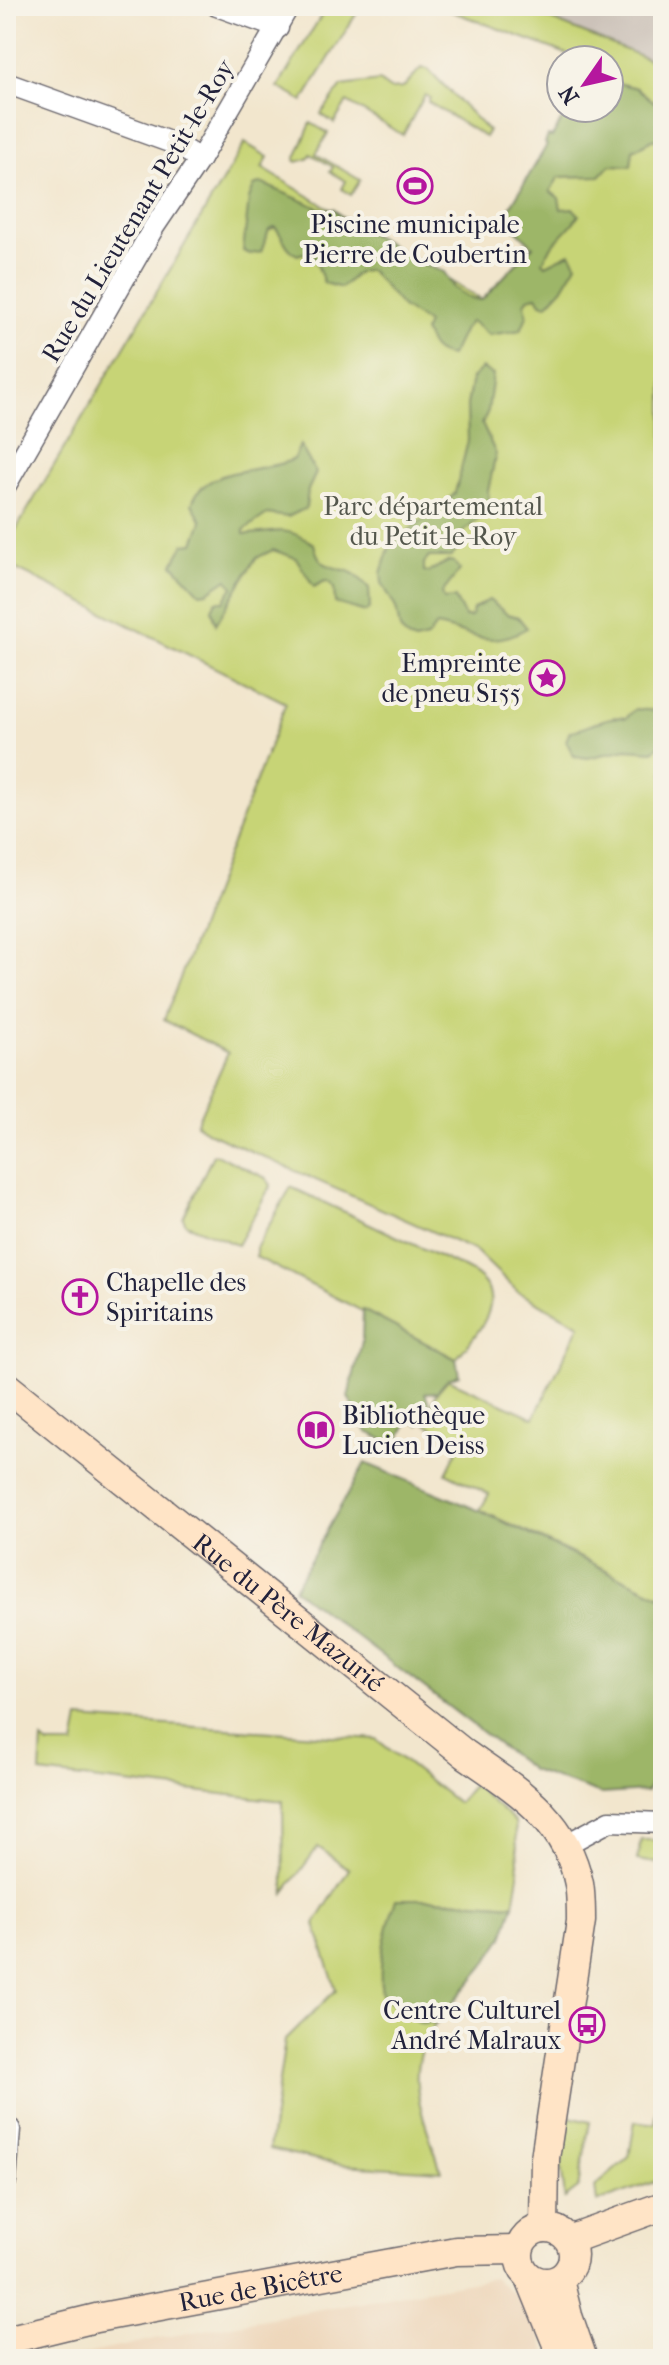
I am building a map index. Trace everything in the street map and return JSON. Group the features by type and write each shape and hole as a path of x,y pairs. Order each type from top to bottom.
{"main road":[{"name":"Rue du Père Mazurié","path":"6,1386 465,1754 533,1803 567,1844"},
{"path":"567,1844 579,1885 581,1921 545,2158 561,2251 568,2316 583,2359"},
{"path":"530,2278 544,2283 561,2251 663,2206"},
{"path":"563,2359 530,2278 520,2266 519,2250 530,2232 561,2251 595,2245 663,2220"},
{"name":"Rue de Bicêtre","path":"6,2340 96,2318 456,2251 519,2250"}],"street":[{"path":"217,6 278,28"},
{"name":"Rue du Lieutenant Petit-le-Roy","path":"6,485 154,227 200,159 289,6"},
{"path":"6,83 175,144 200,159"},
{"path":"567,1844 610,1821 663,1823"},
{"path":"6,2181 8,2129"}],"shaded area":[{"path":"517,6 663,6 663,65 625,50 625,44 611,44"},
{"path":"493,2278 528,2304 549,2359 64,2359 155,2339"}],"green space":[{"path":"327,6 361,6 303,101 278,87"},
{"path":"437,6 517,6 611,44 545,46"},
{"name":"Parc départemental du Petit-le-Roy","path":"625,50 663,65 663,1597 480,1510 489,1494 446,1473 461,1443 423,1422 437,1392 448,1379 534,1418 580,1325 518,1292 476,1251 210,1133 196,1124 228,1053 164,1020 286,703 6,564 8,543 245,143 268,157 262,168 482,300 533,246 504,218 560,124 625,124"},
{"path":"421,68 428,69 488,131 485,137 428,102 430,98 425,95 403,135 347,102 334,123 321,114 342,86 379,81 390,89 403,88"},
{"path":"625,85 637,88 663,109 663,139 652,140 633,150 631,166 610,165 600,176 559,177 550,191 559,198 561,209 573,208 579,215 543,262 546,265 570,253 577,264 562,289 547,305 541,303 537,296 528,298 525,304 527,316 521,330 489,335 471,321 451,356 433,348 424,331 427,323 402,307 370,270 357,273 341,288 324,283 312,251 297,255 275,227 269,230 261,252 250,254 243,251 249,199 254,186 261,183 324,210 334,209 347,223 444,272 454,288 472,299 482,300 533,246 504,218 547,145 548,136 552,137 560,124 625,124"},
{"path":"311,123 328,133 316,154 360,180 351,195 342,189 346,181 330,172 333,167 311,154 308,159 295,160"},
{"name":"Parc départemental du Petit-le-Roy","path":"482,368 493,375 488,411 482,424 496,454 488,491 490,509 460,535 460,547 451,557 429,557 424,563 424,571 454,562 460,570 442,593 444,599 455,598 465,617 471,617 473,609 489,600 507,614 518,617 527,628 514,635 492,639 436,626 427,638 415,641 407,638 400,629 396,608 382,583 381,573 390,545 441,509 455,493 468,441 467,405 472,378"},
{"path":"300,445 316,473 308,490 306,508 288,517 267,514 244,530 244,534 286,532 314,544 322,561 354,574 369,588 370,608 366,612 335,603 334,588 329,582 314,587 296,558 273,550 256,558 216,624 212,609 216,601 224,601 233,587 227,579 208,592 200,593 173,564 184,544 194,543 202,521 192,504 199,491 209,482 236,472 294,459"},
{"path":"635,709 663,714 662,744 653,751 626,749 588,758 574,756 566,741 570,731 611,718 626,718"},
{"path":"213,1155 266,1178 271,1185 237,1245 186,1224 183,1218"},
{"path":"291,1187 466,1269 480,1279 488,1289 491,1301 488,1312 475,1336 456,1359 256,1257 256,1248"},
{"path":"363,1310 456,1359 459,1375 448,1379 437,1392 425,1393 431,1408 419,1425 409,1420 396,1445 367,1432 348,1397 362,1342"},
{"path":"365,1463 480,1511 663,1597 663,1755 647,1791 601,1794 532,1770 294,1589"},
{"path":"79,1719 376,1739 458,1803 473,1785 515,1822 519,1875 514,1905 435,1899 403,2009 420,2023 436,2023 418,2059 417,2077 422,2113 441,2171 342,2165 269,2149 285,2040 336,1990 315,1924 349,1869 318,1847 284,1893 283,1801 40,1773 42,1740 48,1745 74,1745"},
{"path":"641,1840 663,1840 663,1864 637,1860"},
{"path":"396,1899 514,1905 503,1937 484,1966 436,2023 420,2023 382,1995 382,1958"},
{"path":"663,2069 663,2179 597,2202 595,2187 629,2157 635,2121 655,2124"},
{"path":"569,2117 590,2122 578,2188 565,2198 561,2166"}],"place":[{"name":"Piscine municipale Pierre de Coubertin","path":"415,186"},
{"name":"Empreinte de pneu S155","path":"547,678"},
{"name":"Chapelle des Spiritains","path":"80,1297"},
{"name":"Bibliothèque Lucien Deiss","path":"316,1430"},
{"name":"Centre Culturel André Malraux","path":"587,2025"}]}
